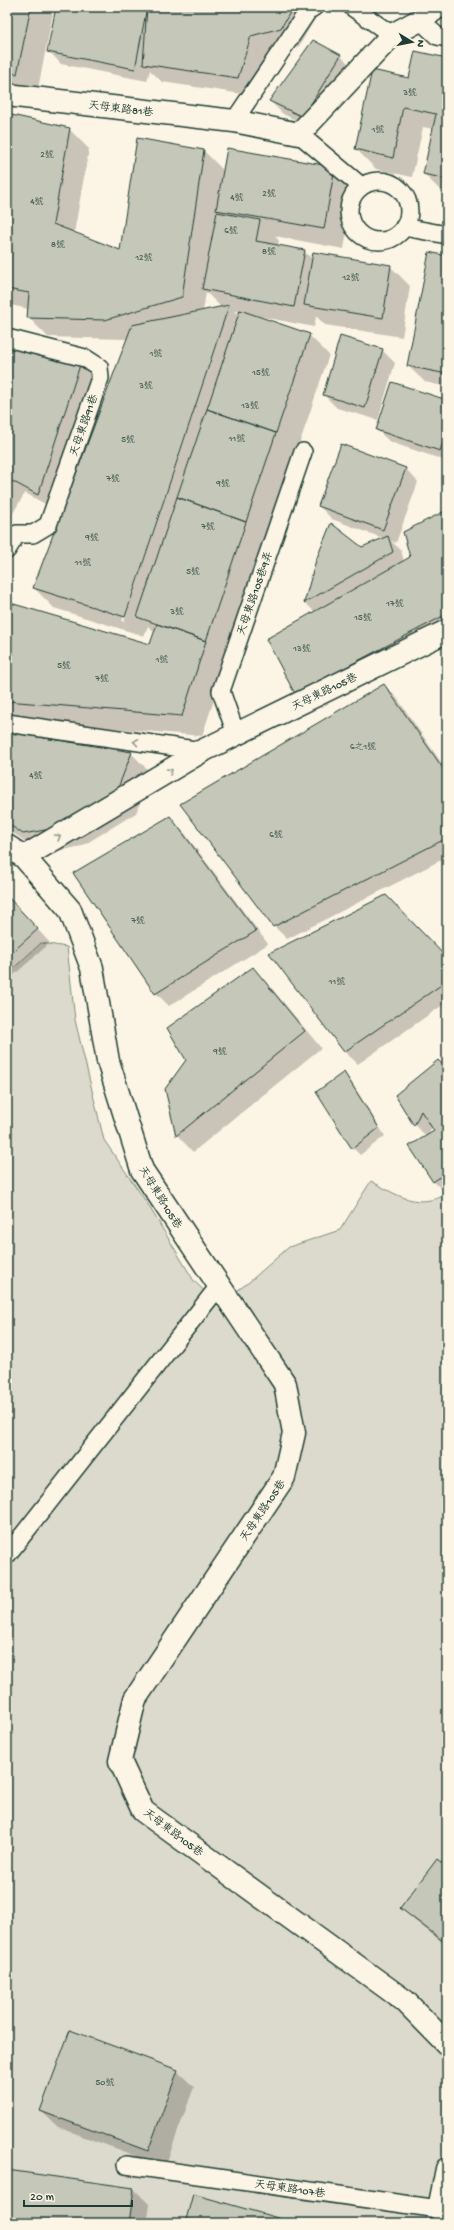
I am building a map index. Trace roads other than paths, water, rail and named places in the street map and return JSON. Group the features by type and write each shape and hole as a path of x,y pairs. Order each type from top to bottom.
{"street":[{"path":"299,134 392,35 420,20 438,7"},
{"name":"天母東路81巷","path":"7,95 234,121 299,134"},
{"name":"天母東路105巷","path":"447,631 236,734 16,851 70,910 92,968 108,1061 142,1170 286,1384 294,1433 284,1477 135,1700 120,1761 143,1811 405,2001 447,2044"},
{"path":"443,2216 447,2169"}],"lane":[{"path":"234,121 308,11 314,7"},
{"path":"352,7 392,35"},
{"path":"420,20 437,36 447,38"},
{"path":"299,134 361,186"},
{"path":"372,182 384,182 395,186 403,194 408,205 408,216 404,227 396,236 385,241 374,241 362,237 354,228 349,218 349,206 353,195 361,186 372,182"},
{"path":"404,227 447,235"},
{"name":"天母東路91巷","path":"7,338 85,358 99,366 100,378 48,525 33,534 17,534 7,550"},
{"name":"天母東路105巷9弄","path":"236,734 221,691 303,452"},
{"path":"7,723 202,752"},
{"path":"7,1556 219,1286"},
{"name":"天母東路107巷","path":"126,2165 443,2216"}]}
